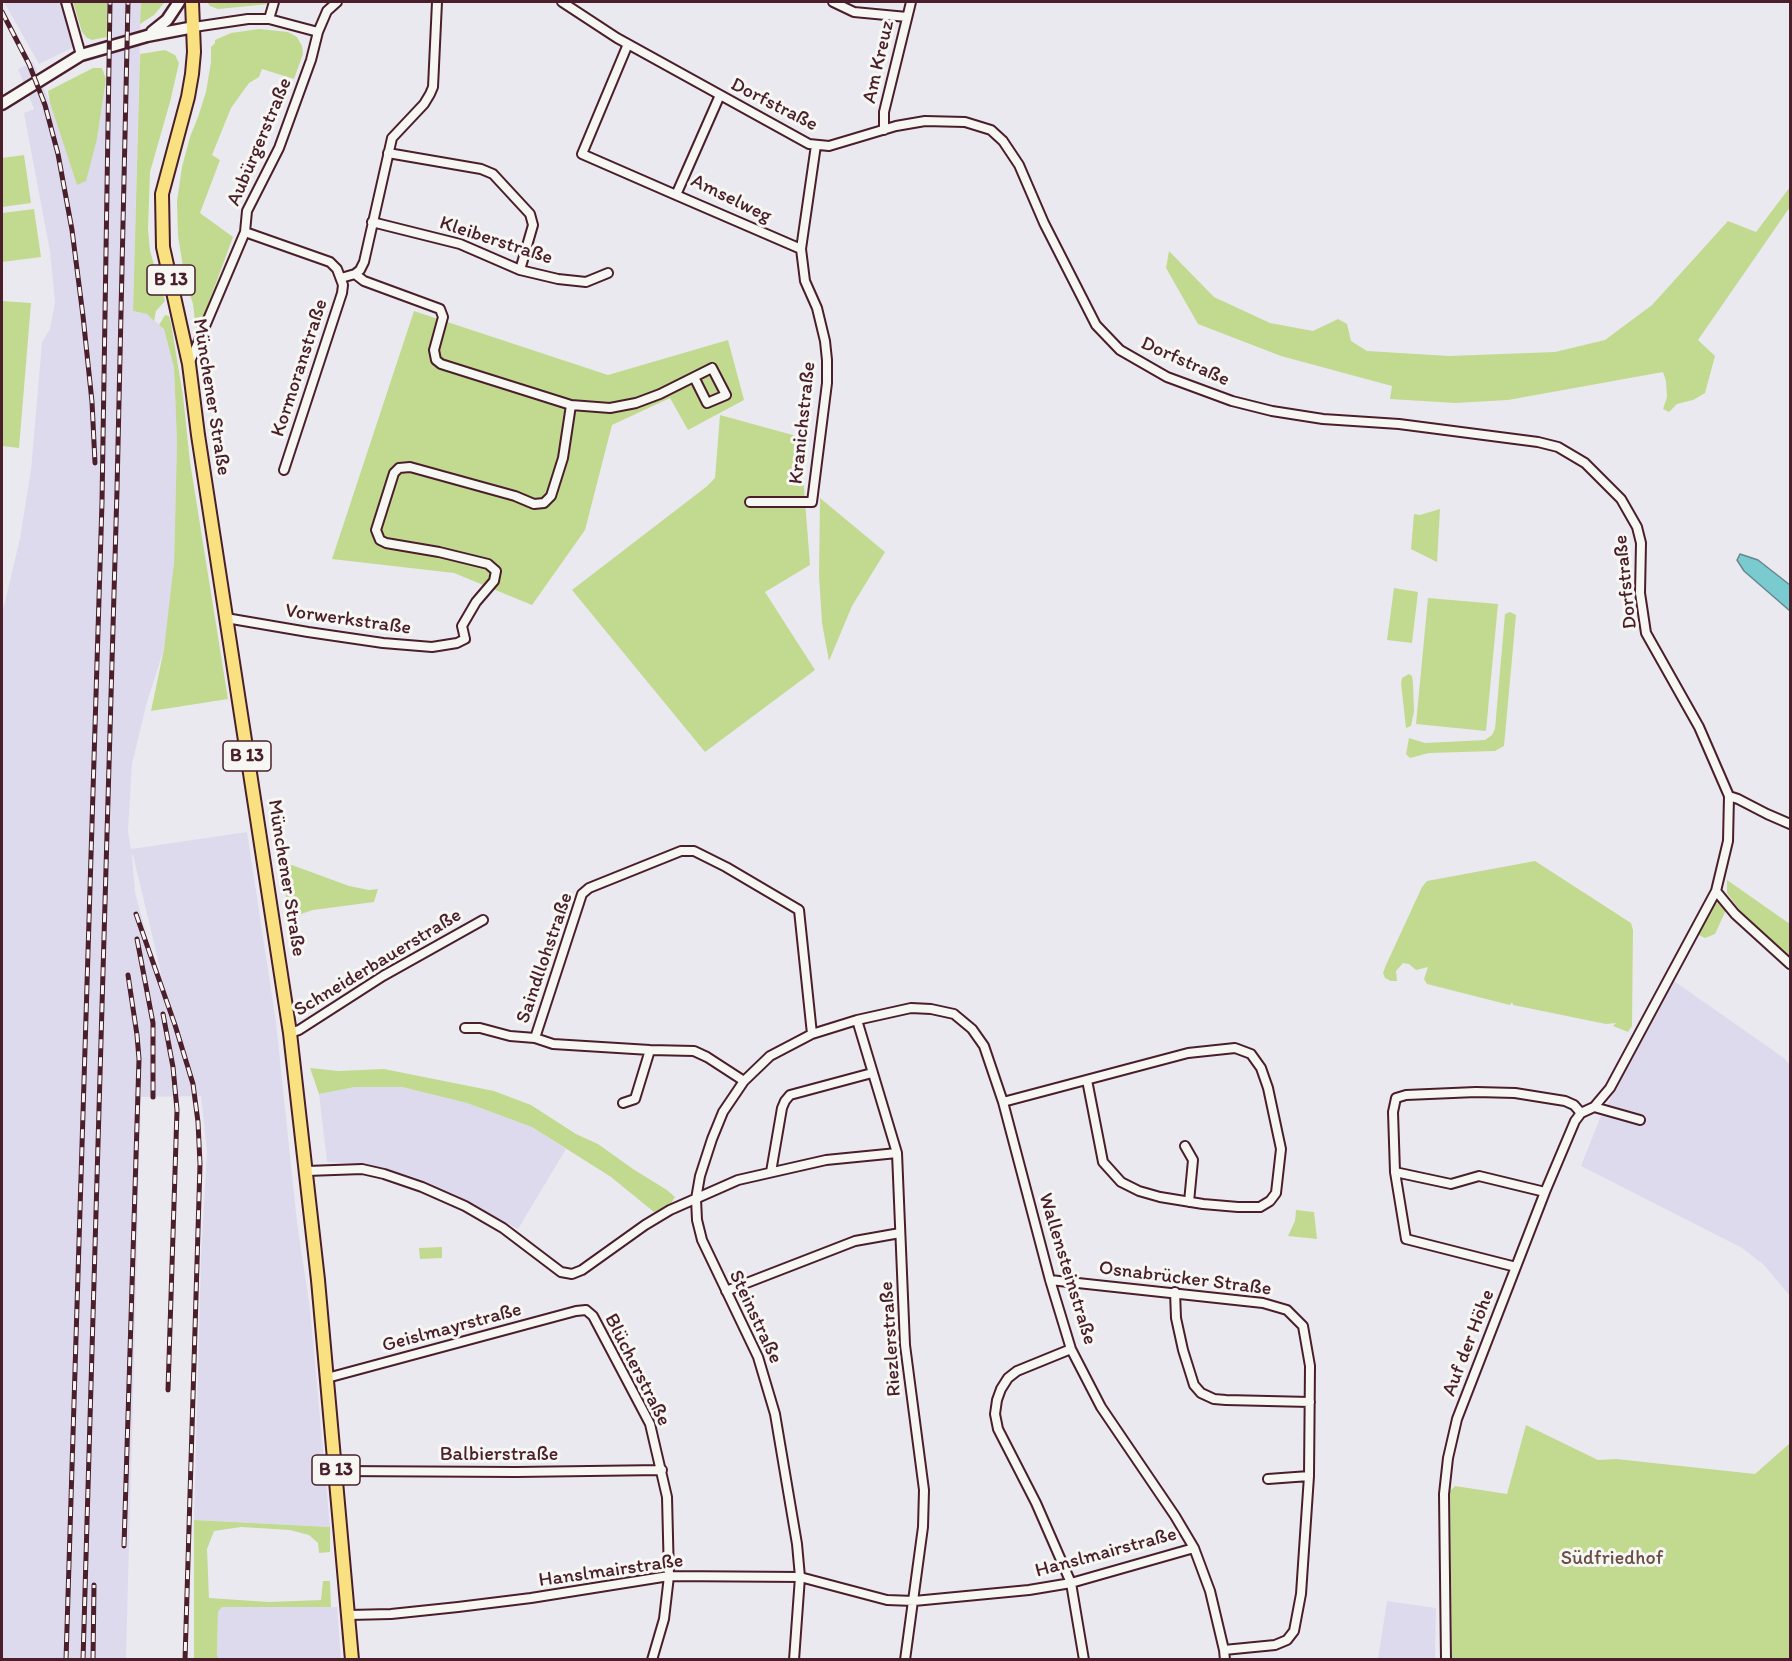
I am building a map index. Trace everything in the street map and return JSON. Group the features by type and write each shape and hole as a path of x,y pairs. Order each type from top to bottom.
{"main road":[{"path":"147,36 167,20 178,2"},
{"name":"Münchener Straße","path":"192,2 194,52 190,86 162,194 163,247 189,364 290,1033 307,1171 352,1659"},
{"path":"2,104 81,55 147,36 194,27"}],"street":[{"path":"66,2 81,55"},
{"path":"269,19 274,2"},
{"name":"Aubürgerstraße","path":"189,364 245,232 247,211 279,148 311,60 318,32 327,11 337,2"},
{"path":"341,278 355,274 364,262 392,138 424,104 433,87 437,2"},
{"path":"833,2 854,12 907,17"},
{"name":"Am Kreuz","path":"884,130 884,112 911,2"},
{"name":"Dorfstraße","path":"568,3 628,44 802,141 816,145 836,144 911,123 946,120 972,124 996,134 1019,165 1044,223 1091,318 1103,334 1120,350 1158,373 1205,392 1272,411 1323,419 1399,424 1538,442 1558,447 1585,463 1621,499 1637,527 1641,543 1640,593 1647,633 1699,727 1729,796"},
{"path":"194,27 248,19 269,19 318,32"},
{"path":"628,44 582,154 676,195"},
{"name":"Amselweg","path":"720,95 676,195 801,249"},
{"name":"Kranichstraße","path":"750,502 812,502 827,383 827,360 817,308 805,281 801,249 816,145"},
{"path":"388,153 481,169 493,174 530,214 532,225 520,270"},
{"name":"Kleiberstraße","path":"372,222 460,244 520,270 558,279 586,282 608,273"},
{"name":"Kormoranstraße","path":"245,232 324,259 337,269 341,278 342,293 284,470"},
{"path":"355,274 364,281 440,309 443,318 434,350 435,357 441,364 571,405 610,408 636,403 660,394 694,377 712,368 726,395 707,403 694,377"},
{"name":"Vorwerkstraße","path":"226,618 413,646 440,647 465,639 462,626 476,602 495,579 496,571 488,564 380,540 376,530 392,476 399,468 410,467 519,497 534,504 544,503 551,496 561,466 571,405"},
{"path":"1516,1267 1406,1239 1395,1172 1393,1112 1396,1098 1406,1095 1464,1092 1515,1093 1565,1101 1574,1105 1581,1113 1594,1107 1610,1088 1716,891 1728,842 1729,796 1791,824"},
{"name":"Saindllohstraße","path":"534,1038 582,894 589,888 681,851 694,851 726,867 799,910 812,1035"},
{"path":"1716,891 1735,914 1791,964"},
{"name":"Schneiderbauerstraße","path":"290,1033 299,1030 383,976 483,920"},
{"name":"Wallensteinstraße","path":"812,1035 857,1020 911,1008 931,1009 954,1014 972,1029 984,1046 1003,1102 1050,1280 1071,1349 1101,1407 1194,1548 1210,1591 1225,1659"},
{"name":"Riezlerstraße","path":"857,1020 897,1153 905,1345 924,1490 923,1527 905,1659"},
{"path":"465,1028 480,1028 553,1044 694,1051 744,1081"},
{"name":"Steinstraße","path":"794,1659 800,1578 790,1497 776,1414 758,1357 702,1240 697,1220 696,1199 711,1138 723,1112 744,1081 770,1056 812,1035"},
{"path":"1003,1102 1188,1053 1235,1048 1251,1054 1261,1068 1268,1088 1281,1149 1276,1192 1270,1201 1260,1207 1189,1202 1160,1197 1139,1191 1121,1182 1103,1162 1087,1080"},
{"path":"623,1103 635,1099 650,1050"},
{"path":"771,1172 783,1108 790,1095 872,1073"},
{"path":"1594,1107 1640,1120"},
{"name":"Auf der Höhe","path":"1446,1659 1444,1515 1448,1458 1457,1419 1545,1192 1573,1125 1581,1113"},
{"path":"1185,1146 1193,1160 1189,1202"},
{"path":"307,1171 362,1169 422,1187 465,1206 503,1228 561,1272 572,1274 582,1270 670,1210 738,1180 826,1160 897,1153"},
{"path":"1395,1172 1451,1184 1479,1176 1545,1192"},
{"path":"726,1292 855,1241 900,1233"},
{"name":"Osnabrücker Straße","path":"1050,1280 1263,1303 1287,1310 1303,1326 1310,1366 1309,1476 1301,1594 1294,1631 1287,1640 1275,1645 1224,1650"},
{"path":"1175,1292 1176,1318 1183,1350 1194,1385 1201,1393 1214,1399 1226,1400 1310,1402"},
{"name":"Geislmayrstraße","path":"327,1378 586,1310"},
{"name":"Blücherstraße","path":"586,1310 593,1316 650,1424 662,1470 667,1497 669,1576 664,1619 652,1659"},
{"path":"1071,1349 1017,1371 1008,1378 1001,1389 995,1414 998,1429 1036,1503 1071,1583 1084,1659"},
{"name":"Balbierstraße","path":"336,1472 662,1470"},
{"path":"1268,1479 1309,1476"},
{"name":"Hanslmairstraße","path":"349,1615 391,1614 467,1606 669,1576 800,1578 887,1600 914,1601 1029,1590 1071,1583 1194,1548"}],"shaded area":[{"path":"4,2 61,2 74,47 39,64"},
{"path":"107,2 141,2 133,311 147,314 164,329 174,368 177,442 171,599 164,649 147,702 132,764 128,831 131,849 247,832 276,1022 297,1222 310,1309 330,1527 194,1520 201,1256 207,1152 201,1096 141,1097 126,1659 2,1660 2,615 20,538 31,470 42,342 50,329 55,302 50,252 24,113 34,109 18,69 33,62 50,103 77,184 97,139 106,79","holes":["133,855 162,977 149,945 135,892"]},
{"path":"1674,981 1784,1058 1790,1065 1790,1296 1764,1265 1742,1248 1581,1166 1600,1118"},
{"path":"355,1087 402,1087 467,1103 532,1127 566,1149 518,1229 453,1194 413,1177 367,1164 327,1162 319,1094"},
{"path":"1387,1601 1436,1608 1435,1659 1378,1659"},
{"path":"222,1607 337,1607 341,1659 217,1660 218,1612"}],"green space":[{"path":"73,2 107,2 107,37 92,40 87,38 82,32"},
{"path":"141,2 165,2 154,15 140,24"},
{"path":"207,2 269,2 269,4 218,9"},
{"path":"259,29 288,32 297,37 303,54 294,79 262,69 259,77 249,83 231,108 212,155 220,160 200,213 233,237 198,332 193,304 185,279 178,236 177,201 182,167 206,92 211,47 215,40 231,33"},
{"path":"165,50 175,55 179,63 150,172 148,229 150,251 165,301 156,311 154,321 147,314 133,311 140,54"},
{"path":"93,68 102,68 106,79 97,139 86,181 77,185 48,91"},
{"path":"24,155 31,203 2,207 2,158"},
{"path":"1790,187 1790,207 1698,340 1715,356 1705,393 1693,400 1677,404 1669,412 1663,409 1667,397 1663,372 1508,400 1455,403 1390,399 1392,386 1281,356 1198,324 1166,268 1169,251 1214,297 1270,323 1313,331 1338,319 1347,324 1351,341 1367,351 1449,356 1555,352 1605,340 1652,305 1728,221 1756,232"},
{"path":"34,209 41,257 2,262 2,213"},
{"path":"2,301 31,303 19,448 2,446"},
{"path":"414,311 608,375 728,340 744,400 688,430 670,398 612,425 585,530 532,605 454,573 332,559"},
{"path":"165,315 169,316 171,323 183,396 190,462 228,699 151,711 164,649 174,563 177,442 174,368 164,329 159,325"},
{"path":"720,415 800,437 810,565 765,592 815,670 705,752 572,590 715,478"},
{"path":"820,498 885,552 852,606 829,661 822,623 819,576"},
{"path":"1440,509 1437,562 1411,549 1414,514 1420,515"},
{"path":"1394,588 1418,592 1412,643 1387,640"},
{"path":"1428,598 1498,604 1486,731 1416,724"},
{"path":"1510,612 1516,615 1504,746 1495,751 1429,753 1410,758 1406,754 1409,738 1425,743 1485,740 1492,735 1495,729 1505,614"},
{"path":"1409,674 1412,676 1413,683 1414,711 1411,726 1406,728 1401,683 1402,678"},
{"path":"1535,861 1631,923 1633,930 1632,1026 1628,1032 1613,1026 1616,1023 1606,1024 1513,1005 1512,1002 1510,1005 1427,984 1424,979 1428,967 1416,970 1409,964 1403,963 1396,971 1397,981 1385,978 1383,973 1386,965 1422,887 1427,881"},
{"path":"292,865 349,886 369,890 378,889 374,902 313,910 289,918 282,866"},
{"path":"1727,880 1790,924 1790,957 1741,912 1727,893"},
{"path":"1717,902 1726,910 1715,934 1705,938 1697,934"},
{"path":"310,1068 338,1071 384,1069 494,1091 531,1105 576,1134 598,1144 675,1197 669,1206 654,1212 611,1177 532,1127 467,1103 402,1087 355,1087 319,1094"},
{"path":"1296,1210 1314,1212 1317,1239 1288,1236 1295,1221"},
{"path":"442,1247 442,1258 420,1259 419,1248"},
{"name":"Südfriedhof","path":"1526,1425 1598,1460 1616,1459 1755,1474 1790,1443 1790,1659 1452,1659 1450,1491 1455,1486 1507,1494"},
{"path":"194,1520 330,1527 330,1552 319,1553 318,1543 309,1535 290,1530 241,1527 214,1531 207,1549 209,1598 269,1602 321,1600 323,1581 330,1581 331,1607 222,1607 218,1612 217,1656 219,1659 194,1659"}],"water":[{"path":"1740,554 1758,560 1790,585 1790,611 1744,571 1737,560"}],"railway":[{"path":"66,1660 102,502 110,2"},
{"path":"83,1660 117,490 128,2"},
{"path":"2,12 29,64 45,105 58,154 72,230 83,316 92,402 95,463"},
{"path":"136,914 193,1084 198,1122 200,1164 185,1660"},
{"path":"137,939 153,1023 153,1097"},
{"path":"124,1546 139,1059 128,975"},
{"path":"163,1014 173,1067 177,1110 168,1390"},
{"path":"93,1660 94,1585"}]}
